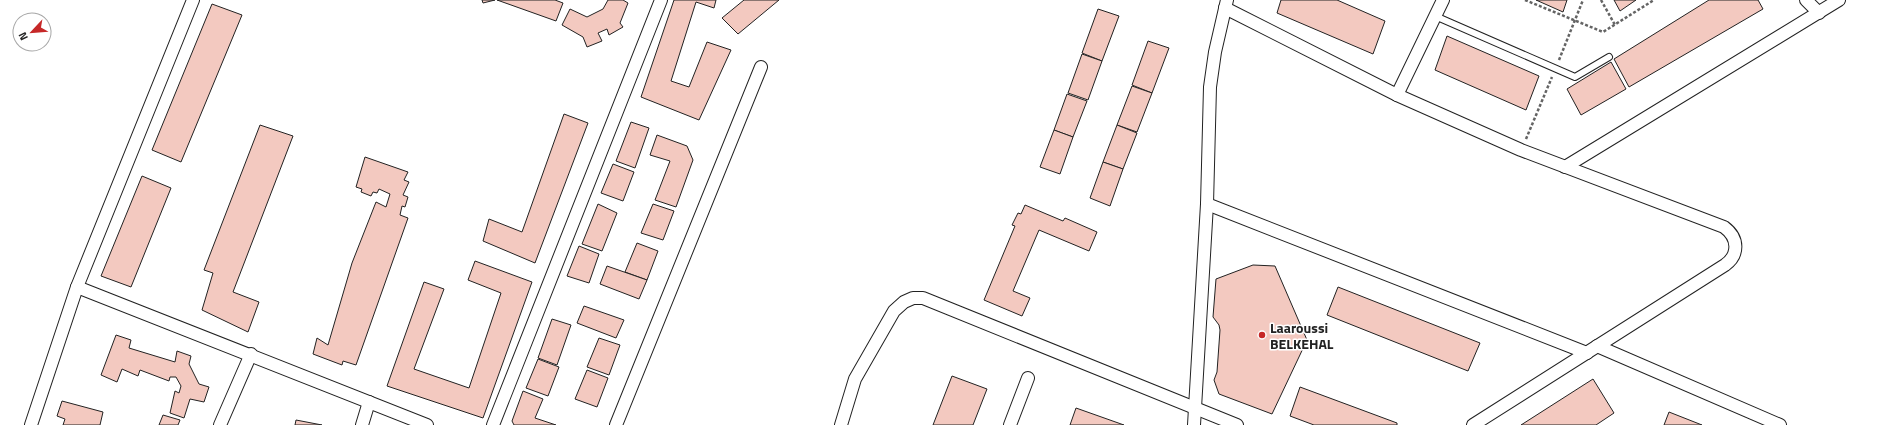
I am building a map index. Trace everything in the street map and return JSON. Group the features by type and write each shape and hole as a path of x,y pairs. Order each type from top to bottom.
{"street":[{"path":"31,425 77,287 192,0"},
{"path":"493,425 661,0"},
{"path":"1397,95 1443,0"},
{"path":"1806,0 1819,12"},
{"path":"1565,167 1839,0"},
{"path":"1194,425 1207,204 1210,87 1215,52 1226,4 1397,95 1521,150 1724,227 1729,230 1735,240 1735,252 1730,262 1473,425"},
{"path":"616,425 761,67"},
{"path":"1207,204 1592,349 1780,425"},
{"path":"77,287 251,354 427,425"},
{"path":"841,425 855,379 894,312 904,302 913,298 931,300 1238,425"},
{"path":"220,425 251,354"},
{"path":"1010,425 1028,378"},
{"path":"362,425 369,402"}],"lane":[{"path":"1435,16 1575,77 1609,57"}],"path":[{"path":"1525,0 1603,32 1654,0"},
{"path":"1521,150 1556,69 1583,0"},
{"path":"1601,0 1615,25"}],"building":[{"path":"482,0 495,0 483,3"},
{"path":"497,0 555,0 563,3 556,21"},
{"path":"608,0 623,0 628,3 620,23 623,27 609,35 607,29 598,33 602,41 587,47 583,37 562,25 570,9 587,17 603,9"},
{"path":"674,0 716,0 714,8 696,2 671,81 689,87 707,42 731,50 699,120 641,97"},
{"path":"744,0 779,0 738,34 722,18"},
{"path":"1281,0 1337,0 1385,21 1373,54 1277,13"},
{"path":"1536,0 1567,0 1563,12"},
{"path":"1614,0 1636,0 1620,11"},
{"path":"1709,0 1758,0 1763,9 1629,87 1614,59"},
{"path":"212,4 242,15 181,162 152,150"},
{"path":"1098,9 1119,16 1102,61 1082,53"},
{"path":"1447,36 1539,76 1526,110 1435,70"},
{"path":"1148,41 1169,48 1152,93 1132,85"},
{"path":"1082,54 1102,61 1088,100 1068,93"},
{"path":"1611,62 1626,89 1581,115 1567,89"},
{"path":"1132,86 1152,93 1137,132 1117,125"},
{"path":"1067,94 1087,101 1073,137 1054,130"},
{"path":"564,114 588,123 535,263 483,241 489,219 522,232"},
{"path":"631,122 649,128 635,168 616,161"},
{"path":"260,125 293,136 233,292 259,302 248,332 202,310 213,273 204,270"},
{"path":"1117,125 1137,133 1123,169 1103,162"},
{"path":"1054,130 1073,137 1060,174 1040,167"},
{"path":"657,135 687,146 693,160 676,207 655,200 670,161 650,155"},
{"path":"365,157 408,172 404,180 409,182 403,195 408,197 405,207 402,206 400,215 408,218 356,365 343,361 342,365 313,354 317,338 328,345 352,263 376,202 386,207 390,194 379,189 377,193 373,192 371,196 361,192 362,189 356,187"},
{"path":"1103,162 1123,169 1110,206 1090,198"},
{"path":"613,164 634,172 623,201 601,193"},
{"path":"142,176 171,188 131,287 101,276"},
{"path":"598,204 617,213 602,251 582,244"},
{"path":"653,204 674,211 663,240 641,233"},
{"path":"1025,205 1063,221 1065,218 1097,232 1089,251 1039,230 1013,291 1030,298 1022,316 984,300 1015,226 1012,225 1018,213 1021,214"},
{"path":"637,243 658,251 647,280 625,272"},
{"path":"579,246 599,254 589,283 567,276"},
{"path":"475,261 532,282 483,418 387,386 424,282 444,289 414,369 469,388 501,293 468,280"},
{"name":"Laaroussi BELKEHAL","path":"1253,265 1275,266 1307,340 1272,414 1219,394 1214,380 1217,372 1220,330 1219,325 1213,317 1216,279"},
{"path":"607,266 647,280 639,299 600,284"},
{"path":"1338,287 1480,343 1468,371 1327,315"},
{"path":"584,306 624,320 616,338 577,323"},
{"path":"552,319 571,325 557,365 538,358"},
{"path":"116,335 131,340 129,348 175,362 177,351 191,356 189,364 199,384 209,387 204,402 190,399 184,418 170,413 175,391 179,393 181,386 176,377 170,377 169,381 140,370 138,376 122,369 117,382 101,375"},
{"path":"599,338 620,345 609,375 587,367"},
{"path":"538,359 559,367 548,396 526,388"},
{"path":"587,370 608,378 597,407 575,399"},
{"path":"952,376 987,389 973,425 933,425"},
{"path":"1593,379 1614,413 1596,425 1521,425"},
{"path":"1300,387 1397,423 1397,425 1314,425 1290,416"},
{"path":"523,391 543,399 535,418 556,425 514,425 512,421"},
{"path":"62,401 103,412 100,425 63,425 65,419 57,416"},
{"path":"1076,408 1124,425 1070,425"},
{"path":"1669,412 1702,425 1664,425"},
{"path":"163,415 180,420 178,425 159,425"},
{"path":"296,420 322,425 295,425"}],"place":[{"name":"Laaroussi BELKEHAL","path":"1262,335"}]}
